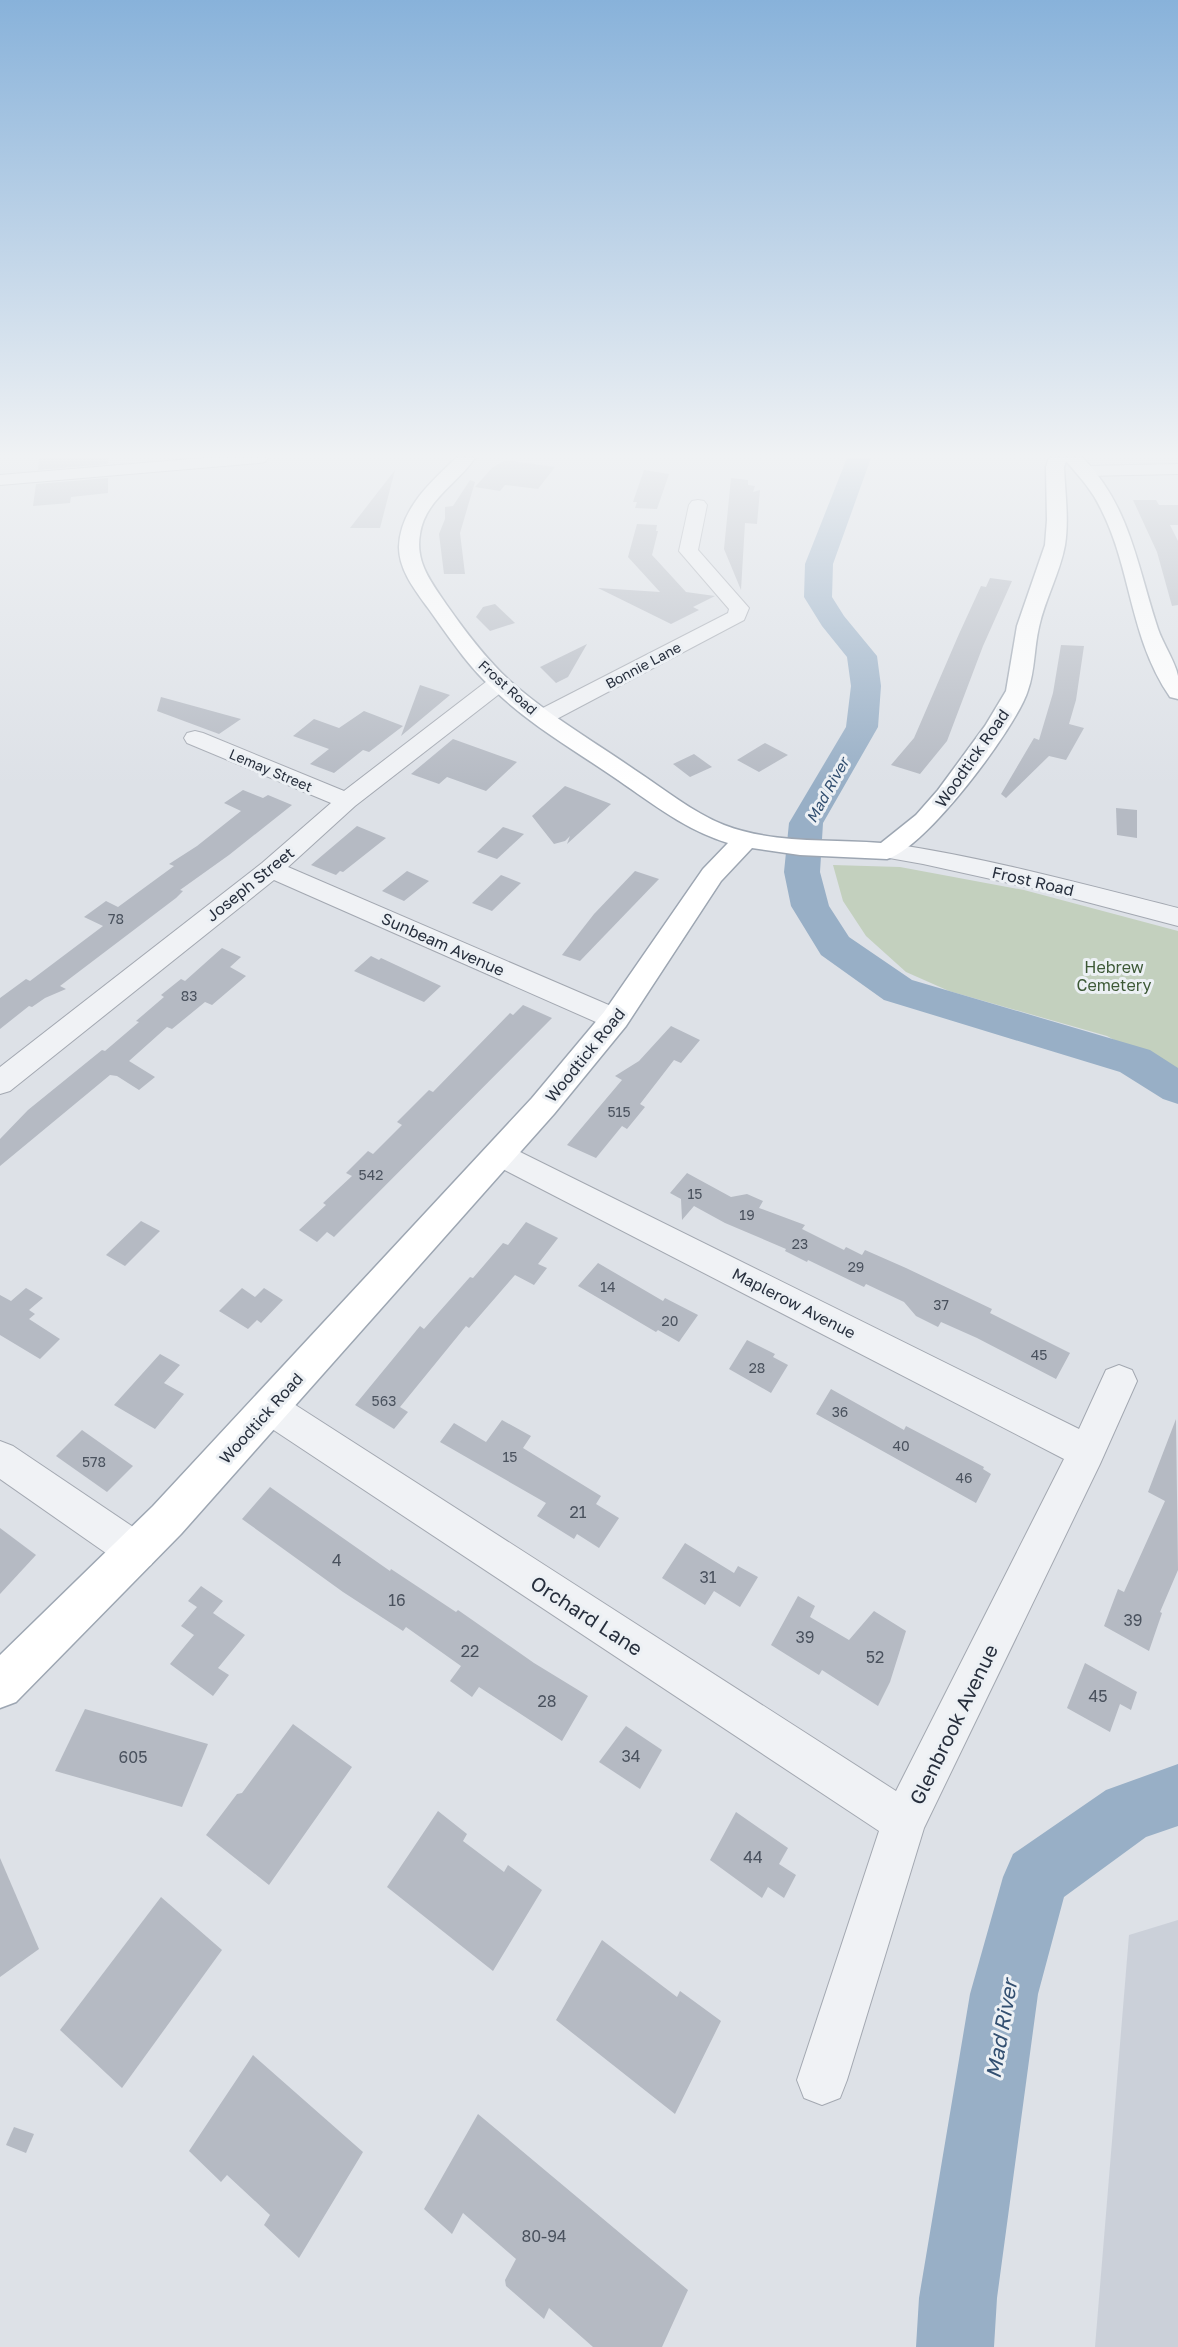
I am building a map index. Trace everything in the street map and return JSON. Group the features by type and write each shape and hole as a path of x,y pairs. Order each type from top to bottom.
{"main road":[{"name":"Frost Road","path":"414,568 446,619 499,683 543,717 700,824 745,840"},
{"name":"Woodtick Road","path":"887,851 926,820 947,795 996,727 1017,691 1028,626 1047,568"},
{"path":"1130,568 1153,644 1178,692"},
{"name":"Woodtick Road","path":"0,1686 137,1552 579,1065 615,1020 712,875 745,840"},
{"path":"745,840 782,846 887,851"}],"street":[{"name":"Bonnie Lane","path":"543,717 737,616 739,608 703,568"},
{"name":"Joseph Street","path":"0,1083 271,869 347,801 499,683"},
{"name":"Lemay Street","path":"195,738 347,801"},
{"name":"Frost Road","path":"887,851 923,856 1045,883 1178,917"},
{"name":"Sunbeam Avenue","path":"271,869 615,1020"},
{"name":"Maplerow Avenue","path":"500,1154 1087,1452"},
{"name":"Glenbrook Avenue","path":"822,2080 904,1822 1087,1452 1119,1381"},
{"name":"Orchard Lane","path":"270,1408 904,1822"},
{"path":"0,1458 137,1552"}],"shaded area":[{"path":"1178,1920 1178,2347 1095,2347 1129,1935"}],"green space":[{"name":"Hebrew Cemetery","path":"833,865 900,867 1024,890 1178,931 1178,1075 1107,1036 949,991 906,972 866,936 843,901"}],"building":[{"path":"443,568 464,568 465,574 444,574"},
{"path":"638,568 664,568 686,592 715,596 693,607 699,610 671,624 598,588 660,592"},
{"path":"732,568 742,568 741,590"},
{"path":"1161,568 1178,568 1178,605 1172,606"},
{"path":"990,578 1012,581 983,646 947,741 920,774 891,765 914,738 981,586 986,587"},
{"path":"495,604 515,623 490,631 476,617 483,607"},
{"path":"587,644 568,677 556,683 540,667"},
{"path":"1061,645 1084,646 1076,700 1069,724 1084,728 1066,760 1049,756 1006,798 1001,794 1034,738 1039,740 1053,693"},
{"path":"420,685 450,695 401,736"},
{"path":"161,697 241,719 219,734 157,711"},
{"path":"364,711 403,726 369,752 363,750 334,773 310,764 329,749 293,736 314,719 339,728"},
{"path":"453,739 517,762 486,791 447,777 439,784 411,774"},
{"path":"765,743 788,755 759,772 737,760"},
{"path":"694,754 712,767 690,777 673,764"},
{"path":"565,786 611,804 567,844 570,836 565,841 554,844 532,816"},
{"path":"243,790 263,798 268,795 292,805 180,890 183,891 176,898 60,986 66,989 45,998 32,1007 29,1006 0,1029 0,998 26,979 30,981 103,926 84,917 106,901 118,907 174,866 169,864 197,846 241,811 224,803"},
{"path":"1116,808 1137,810 1137,838 1117,835"},
{"path":"357,826 386,838 336,875 311,865"},
{"path":"503,827 524,834 497,859 477,852"},
{"path":"407,871 429,881 404,901 382,891"},
{"path":"635,871 659,879 580,961 562,955 594,914"},
{"path":"501,875 521,883 492,911 472,903"},
{"path":"222,948 241,957 230,967 246,976 212,1005 205,1002 172,1029 167,1027 129,1061 155,1077 139,1090 117,1076 110,1075 0,1166 0,1139 28,1110 102,1050 105,1051 164,997 161,995 181,979 185,981"},
{"path":"371,956 379,960 381,958 441,986 424,1002 354,971"},
{"path":"523,1005 552,1018 334,1237 327,1232 317,1242 299,1230 352,1176 346,1173 368,1151 373,1154 402,1125 397,1122 429,1090 433,1092 510,1013 513,1015"},
{"path":"671,1026 700,1040 681,1063 674,1060 640,1104 645,1107 627,1129 622,1126 596,1158 567,1145 622,1080 615,1076 639,1061"},
{"path":"687,1173 731,1197 747,1194 763,1201 759,1208 805,1225 802,1229 844,1250 846,1247 862,1255 865,1250 906,1268 992,1309 990,1313 1070,1353 1056,1379 941,1322 938,1327 916,1316 904,1302 866,1284 864,1287 808,1260 807,1262 785,1251 786,1249 725,1223 694,1206 682,1220 681,1199 670,1193"},
{"path":"141,1221 160,1231 125,1266 106,1255"},
{"path":"526,1222 558,1238 538,1264 547,1268 534,1285 515,1275 469,1328 466,1326 400,1407 408,1412 394,1429 355,1405 420,1326 424,1329 503,1243 508,1245"},
{"path":"598,1263 663,1301 665,1298 698,1315 679,1342 658,1330 656,1332 578,1286"},
{"path":"26,1288 43,1298 29,1310 35,1314 29,1319 60,1339 40,1359 0,1335 0,1295 11,1301"},
{"path":"242,1288 255,1297 264,1288 283,1300 261,1323 257,1320 248,1329 219,1311"},
{"path":"747,1340 775,1354 773,1357 788,1365 771,1393 729,1369"},
{"path":"160,1354 180,1365 164,1383 184,1394 155,1429 114,1405"},
{"path":"831,1389 904,1430 906,1426 984,1467 983,1469 991,1474 976,1503 816,1414"},
{"path":"1176,1419 1178,1570 1160,1612 1162,1613 1149,1651 1104,1626 1118,1589 1124,1592 1165,1501 1148,1492"},
{"path":"502,1420 531,1436 523,1448 601,1496 596,1504 619,1518 599,1548 577,1534 574,1539 537,1516 546,1503 440,1442 454,1423 486,1442"},
{"path":"82,1430 133,1466 107,1492 56,1456"},
{"path":"270,1487 390,1571 391,1569 456,1612 458,1610 534,1663 588,1696 562,1741 479,1687 472,1697 450,1681 461,1666 406,1627 403,1631 343,1592 242,1519"},
{"path":"0,1528 36,1555 0,1594"},
{"path":"685,1543 734,1573 738,1566 758,1577 740,1607 714,1591 705,1605 662,1578"},
{"path":"201,1586 223,1601 213,1613 245,1635 218,1668 229,1675 213,1696 170,1664 194,1635 181,1626 197,1607 188,1601"},
{"path":"798,1596 815,1606 810,1617 849,1640 874,1611 906,1631 890,1682 878,1706 822,1670 819,1675 771,1645"},
{"path":"1085,1663 1137,1692 1131,1710 1120,1704 1110,1732 1067,1708"},
{"path":"85,1709 208,1744 182,1807 55,1771"},
{"path":"293,1724 352,1767 269,1885 206,1835 237,1794 242,1793"},
{"path":"626,1726 662,1750 640,1789 599,1762"},
{"path":"438,1811 467,1834 463,1841 504,1872 508,1865 542,1890 493,1971 387,1887"},
{"path":"736,1812 788,1848 779,1864 796,1875 784,1898 768,1887 762,1898 710,1860"},
{"path":"0,1858 39,1949 0,1977"},
{"path":"161,1897 222,1950 122,2088 60,2030"},
{"path":"602,1940 677,1997 680,1991 721,2021 675,2114 556,2020"},
{"path":"253,2055 363,2152 299,2258 264,2225 270,2215 227,2175 221,2182 189,2151"},
{"path":"478,2114 688,2290 662,2347 593,2347 549,2308 544,2319 506,2286 505,2280 516,2259 463,2213 452,2234 424,2209"},
{"path":"14,2127 34,2134 26,2153 6,2145"}],"waterway":[{"name":"Mad River","path":"819,568 818,597 832,620 862,656 866,686 862,727 806,823 802,872 810,906 835,946 898,990 1135,1061 1178,1088"},
{"name":"Mad River","path":"955,2347 958,2298 1004,1994 1036,1877 1128,1812 1178,1795"}]}
